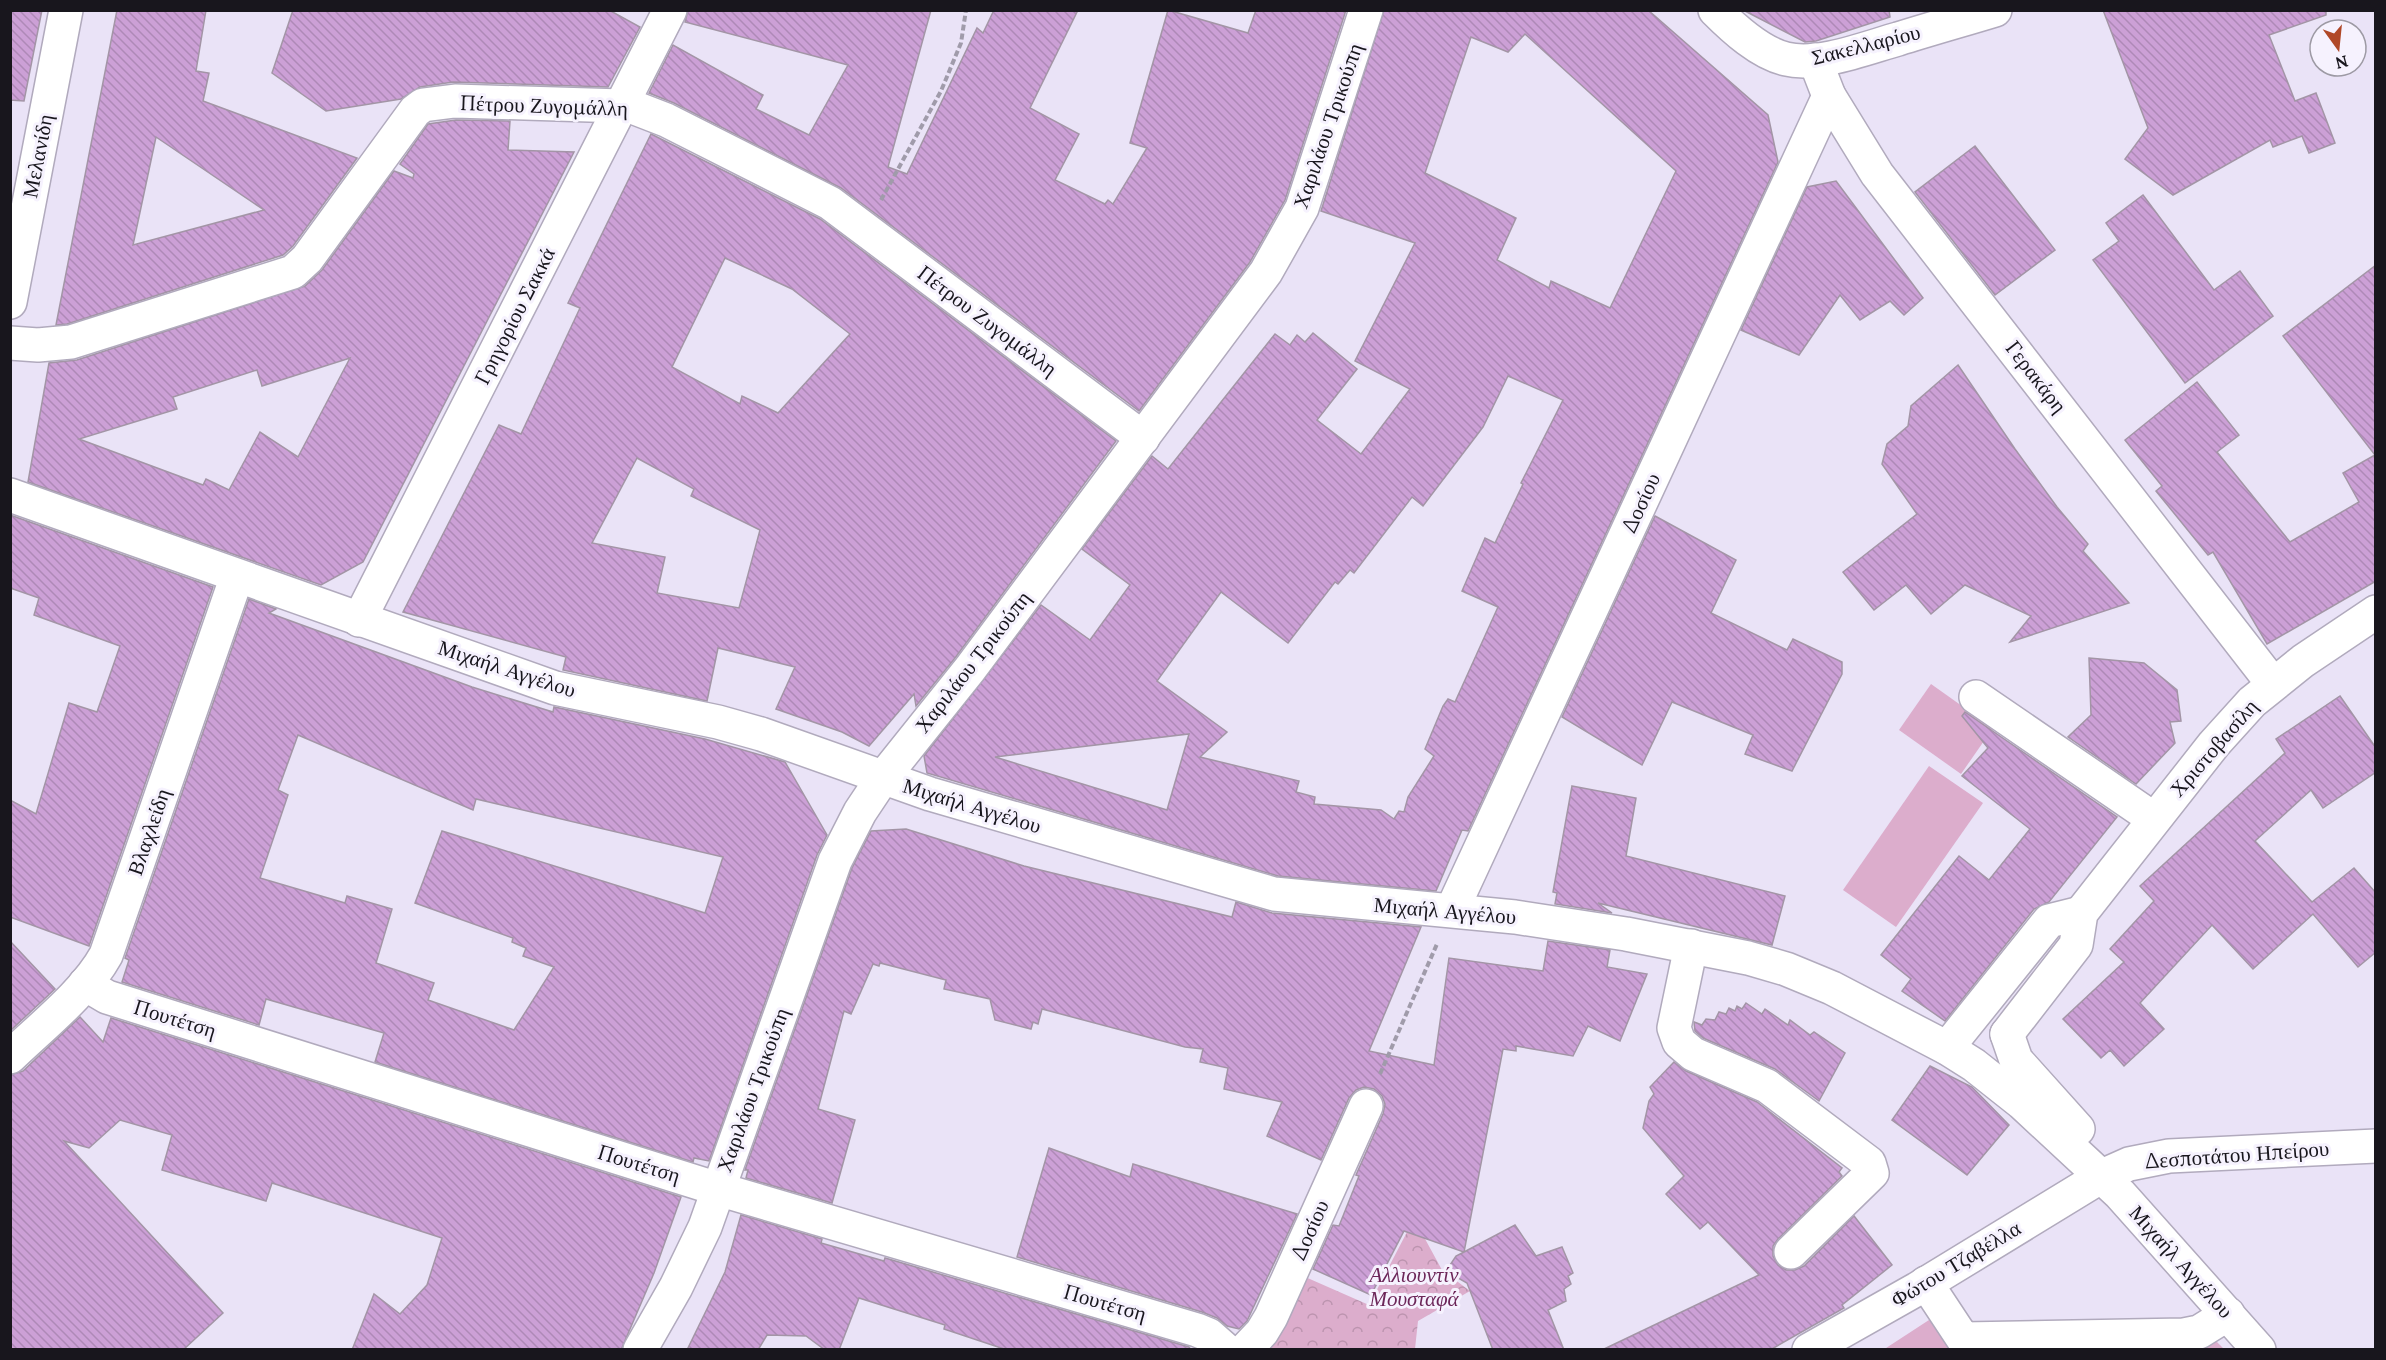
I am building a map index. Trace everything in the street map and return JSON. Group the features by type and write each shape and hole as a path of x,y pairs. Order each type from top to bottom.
{"street":[{"name":"Μελανίδη","path":"10,302 66,10"},
{"name":"Γρηγορίου Σακκά","path":"359,620 670,10"},
{"name":"Χαριλάου Τρικούπη","path":"640,1350 676,1287 705,1227 835,861 860,812 882,778 969,669 1266,272 1302,208 1366,10"},
{"name":"Σακελλαρίου","path":"1715,10 1771,54 1787,60 1815,60 1870,47 1995,10"},
{"name":"Γερακάρη","path":"1815,60 1829,96 1877,174 2273,684"},
{"name":"Δοσίου","path":"1452,910 1829,96"},
{"name":"Πέτρου Ζυγομάλλη","path":"10,343 38,345 71,342 293,272 307,259 415,111 423,105 455,101 622,106 635,108 666,120 814,194 1143,438"},
{"name":"Μιχαήλ Αγγέλου","path":"10,495 555,688 718,722 798,746 882,778 1026,823 1274,894 1317,900 1452,910 1574,926 1748,958 1808,978 1947,1048 1996,1081 2102,1176 2259,1350"},
{"name":"Βλαχλείδη","path":"10,1057 85,984 99,968 106,955 237,576"},
{"name":"Χριστοβασίλη","path":"2007,1034 2076,945 2081,913 2220,736 2252,702 2273,684 2376,612"},
{"path":"1976,697 2154,819"},
{"path":"1947,1048 2049,921 2081,913"},
{"path":"1691,946 1674,1028 1679,1042 1693,1054 1767,1086 1869,1164 1872,1173 1791,1252"},
{"name":"Πουτέτση","path":"85,984 107,997 718,1189 1197,1330 1209,1335 1227,1350"},
{"name":"Μιχαήλ Αγγέλου","path":"2007,1034 2016,1060 2030,1078 2076,1125 2102,1176"},
{"path":"1947,1048 2007,1034"},
{"name":"Δοσίου","path":"1245,1350 1262,1332 1271,1317 1366,1106"},
{"name":"Δεσποτάτου Ηπείρου","path":"2102,1176 2129,1164 2169,1156 2376,1146"},
{"name":"Φώτου Τζαβέλλα","path":"1809,1350 1921,1286 2102,1176"},
{"path":"1921,1286 1963,1339 2184,1335 2199,1332 2228,1314"},
{"path":"1921,1286 1958,1350"}],"path":[{"path":"865,230 941,91 961,43 966,10"},
{"path":"1366,1106 1452,910"}],"green space":[{"path":"1931,684 1993,728 1961,774 1899,730"},
{"path":"1929,766 1983,803 1896,927 1843,890"},
{"name":"Αλλιουντίν Μουσταφά","path":"1407,1232 1424,1237 1442,1270 1470,1291 1418,1321 1415,1349 1268,1350 1303,1276 1369,1305"},
{"path":"1929,1320 1935,1324 1948,1347 2217,1342 2224,1349 1883,1350"}],"building":[{"path":"10,10 42,10 24,101 10,100"},
{"path":"117,10 206,10 196,71 209,73 203,101 357,158 293,246 283,255 67,324 56,325","holes":["156,137 264,210 133,245"]},
{"path":"293,10 609,10 640,27 608,87 453,82 420,87 401,99 326,111 272,73"},
{"path":"688,10 931,10 888,167 907,174 977,28 983,33 994,10 1078,10 1030,108 1079,134 1055,180 1105,204 1108,200 1113,204 1147,148 1130,143 1168,10 1248,33 1256,10 1346,10 1285,200 1250,262 1139,411 841,188 674,103 649,93 673,45 763,95 756,109 809,135 848,65 685,22"},
{"path":"1384,10 1648,10 1768,115 1778,162 1468,831 1462,830 1436,891 1278,876 927,773 924,756 1041,605 1090,640 1130,585 1082,549 1152,456 1168,469 1275,334 1290,345 1297,335 1305,342 1313,333 1357,369 1317,420 1361,454 1410,389 1355,361 1415,243 1321,211","holes":["1525,34 1676,171 1610,308 1551,281 1549,288 1497,260 1516,218 1425,173 1471,37 1508,52","1508,376 1563,400 1521,483 1523,484 1495,543 1485,538 1462,591 1498,607 1455,702 1448,699 1443,706 1425,749 1434,756 1408,797 1404,812 1399,811 1394,819 1381,810 1314,804 1315,797 1296,792 1299,781 1200,757 1227,732 1157,681 1221,592 1288,643 1335,582 1338,584 1350,570 1354,573 1412,497 1423,506 1483,427","1189,734 1167,810 995,757"]},
{"path":"1743,10 1889,10 1890,17 1816,41 1805,42"},
{"path":"2103,10 2326,10 2326,15 2308,18 2308,21 2269,35 2295,101 2316,93 2335,143 2309,153 2302,136 2273,147 2270,140 2173,195 2125,159 2148,128"},
{"path":"456,120 510,121 508,150 574,152 363,562 321,585 28,482 49,363 77,360 305,286 322,270 394,171 413,178 414,174 400,164 428,124","holes":["350,358 298,457 260,432 229,490 206,479 203,485 79,439 177,409 173,397 257,370 262,386"]},
{"path":"651,134 820,219 1116,441 955,658 916,706 914,694 869,746 842,732 776,709 795,667 718,648 707,701 563,670 566,657 403,612 499,425 521,434 580,308 568,303","holes":["725,258 792,289 850,334 778,413 742,396 740,404 672,367","637,458 694,489 691,496 760,530 739,608 657,593 665,557 592,543"]},
{"path":"1975,146 2055,250 1995,295 1915,192"},
{"path":"1836,181 1923,298 1904,315 1890,301 1860,320 1840,295 1799,355 1741,330 1807,187"},
{"path":"2143,195 2214,290 2240,271 2273,316 2185,383 2093,260 2119,241 2106,223"},
{"path":"2376,265 2376,581 2267,644 2213,552 2208,555 2156,491 2162,486 2125,440 2197,382 2239,435 2217,452 2290,542 2359,502 2343,473 2375,455 2283,336"},
{"path":"1958,365 2057,507 2088,544 2083,551 2129,603 2010,642 2031,616 1965,585 1931,614 1906,585 1874,610 1843,572 1917,514 1882,464 1887,444 1908,426 1911,406"},
{"path":"10,515 213,587 89,946 10,917 10,800 36,814 69,703 97,712 120,646 34,615 39,598 10,588"},
{"path":"1655,516 1736,560 1711,613 1787,650 1793,639 1842,662 1842,674 1792,771 1745,754 1753,735 1672,702 1642,765 1562,717"},
{"path":"249,599 276,609 269,613 472,687 553,712 554,707 705,739 785,762 827,835 817,855 709,1161 694,1158 693,1162 375,1062 384,1033 266,999 259,1025 122,982 129,960 125,958","holes":["298,735 473,810 476,799 723,857 705,913 442,831 415,903 513,938 512,942 526,948 523,956 554,967 514,1030 428,1000 434,983 376,963 392,909 347,896 345,903 260,878 288,795 278,790"]},
{"path":"2089,658 2144,663 2177,690 2181,721 2170,722 2175,743 2136,784 2068,737 2091,715"},
{"path":"2340,696 2376,748 2376,772 2323,808 2311,790 2255,841 2312,902 2354,868 2376,893 2376,952 2358,967 2313,914 2253,969 2212,925 2140,1003 2164,1029 2124,1066 2110,1050 2101,1058 2063,1019 2124,962 2110,949 2154,901 2140,886 2285,753 2276,739"},
{"path":"1965,712 2117,817 2049,902 2034,909 1945,1021 1902,991 1911,979 1881,955 1959,856 1989,880 2030,829 1962,776 1988,748 1962,716"},
{"path":"1572,786 1636,798 1626,856 1785,896 1772,945 1598,903 1612,913 1555,904 1557,893 1553,892"},
{"path":"906,829 1024,866 1232,917 1236,902 1272,913 1421,927 1369,1051 1434,1065 1449,958 1543,971 1548,941 1610,950 1607,967 1647,974 1620,1041 1588,1026 1573,1056 1516,1046 1516,1051 1503,1049 1464,1252 1404,1231 1371,1295 1313,1269 1333,1225 1339,1226 1359,1176 1356,1175 1383,1114 1385,1104 1382,1096 1374,1089 1364,1087 1356,1090 1349,1098 1321,1160 1267,1136 1282,1102 1224,1089 1228,1068 1200,1062 1203,1049 1185,1047 1042,1009 1038,1024 1033,1022 1031,1029 995,1020 990,999 944,989 946,980 880,963 879,966 873,964 851,1014 844,1011 818,1109 855,1120 832,1203 746,1178 748,1170 745,1170 852,868 871,831"},
{"path":"10,941 55,989 10,1031"},
{"path":"1746,1003 1762,1014 1765,1009 1788,1025 1790,1020 1810,1035 1814,1032 1845,1053 1819,1101 1775,1069 1703,1038 1695,1031 1694,1022 1702,1025 1706,1019 1715,1020 1719,1012 1726,1014 1729,1008 1735,1011 1737,1006 1742,1009"},
{"path":"80,1017 103,1042 111,1018 681,1197 654,1273 621,1350 352,1350 374,1294 400,1314 427,1285 442,1238 272,1183 266,1201 162,1170 172,1135 120,1120 89,1148 64,1141 223,1313 183,1350 10,1350 10,1075 23,1071"},
{"path":"1674,1062 1686,1071 1757,1102 1842,1168 1839,1172 1842,1176 1773,1246 1773,1256 1778,1265 1786,1270 1795,1270 1804,1266 1854,1216 1892,1265 1842,1305 1844,1308 1770,1350 1602,1350 1759,1275 1708,1222 1700,1229 1666,1194 1684,1176 1643,1128 1649,1101 1654,1094 1650,1087"},
{"path":"1930,1066 1972,1087 2009,1125 1967,1175 1892,1120"},
{"path":"1049,1148 1130,1177 1133,1164 1297,1214 1247,1321 1239,1329 1227,1326 1217,1318 1202,1312 1017,1257"},
{"path":"741,1215 822,1239 821,1243 884,1261 885,1258 1189,1347 1191,1350 1007,1350 944,1329 945,1325 859,1298 839,1350 825,1350 806,1336 767,1335 758,1350 687,1350 725,1272"},
{"path":"1515,1225 1536,1256 1562,1247 1573,1273 1568,1276 1571,1284 1564,1289 1566,1301 1548,1310 1564,1350 1493,1350 1467,1283 1446,1271 1456,1256"}]}
